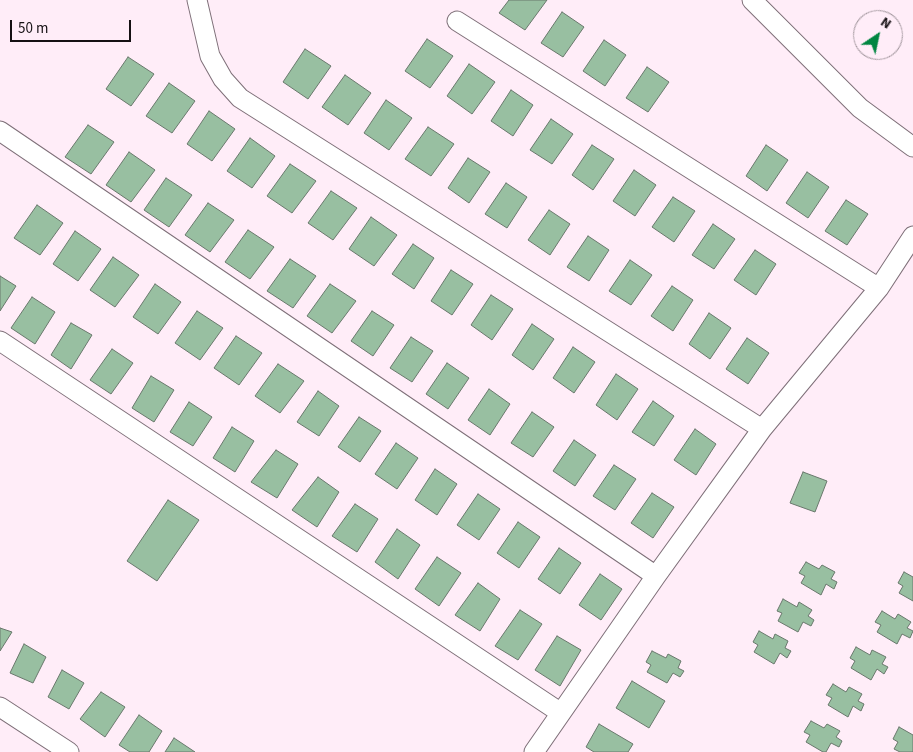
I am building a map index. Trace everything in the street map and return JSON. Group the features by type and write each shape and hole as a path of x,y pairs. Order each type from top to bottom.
{"street":[{"path":"197,0 210,56 223,79 240,98 762,429"},
{"path":"752,0 860,108 913,147"},
{"path":"457,22 879,288"},
{"path":"0,131 656,576"},
{"path":"534,752 656,576 762,429 879,288 913,236"},
{"path":"0,341 561,713"},
{"path":"0,707 69,752"}],"building":[{"path":"509,0 547,0 525,30 499,13"},
{"path":"562,12 584,27 563,57 541,43"},
{"path":"427,39 453,56 430,88 405,71"},
{"path":"604,40 626,55 605,86 583,71"},
{"path":"305,49 331,66 308,99 283,82"},
{"path":"128,57 154,74 131,106 106,89"},
{"path":"469,64 495,82 472,114 447,96"},
{"path":"647,67 669,82 648,112 626,98"},
{"path":"345,75 371,93 348,125 322,107"},
{"path":"169,83 195,101 172,133 146,116"},
{"path":"511,90 533,105 513,136 491,121"},
{"path":"386,100 412,118 389,150 364,133"},
{"path":"209,111 235,129 212,161 187,144"},
{"path":"551,119 573,134 552,164 530,150"},
{"path":"88,125 114,142 91,174 65,157"},
{"path":"428,127 454,144 431,176 405,159"},
{"path":"250,138 275,156 252,188 227,171"},
{"path":"592,145 614,159 593,190 572,175"},
{"path":"766,145 788,160 767,191 746,176"},
{"path":"129,152 155,170 131,202 106,185"},
{"path":"468,158 490,172 469,203 448,188"},
{"path":"290,164 316,181 292,213 267,196"},
{"path":"634,170 656,185 635,216 613,201"},
{"path":"807,172 829,187 808,218 786,203"},
{"path":"166,178 192,195 169,227 144,210"},
{"path":"506,183 527,197 507,228 485,214"},
{"path":"331,191 357,208 333,240 308,223"},
{"path":"673,197 695,211 674,242 652,227"},
{"path":"846,200 868,214 847,245 825,231"},
{"path":"208,203 234,220 210,252 185,235"},
{"path":"37,205 63,223 40,255 14,238"},
{"path":"549,210 570,224 550,255 528,240"},
{"path":"371,217 397,235 374,266 349,249"},
{"path":"713,224 735,239 714,269 692,255"},
{"path":"248,230 274,247 250,279 225,262"},
{"path":"75,231 101,249 78,281 53,264"},
{"path":"588,236 609,250 589,281 567,267"},
{"path":"413,244 434,258 414,289 392,274"},
{"path":"755,250 776,264 756,295 734,280"},
{"path":"113,257 139,275 115,307 90,290"},
{"path":"290,259 316,276 293,308 267,291"},
{"path":"630,260 652,275 631,305 609,291"},
{"path":"451,270 473,284 452,315 431,301"},
{"path":"0,276 16,286 0,311"},
{"path":"155,284 181,302 158,334 133,317"},
{"path":"330,284 356,301 332,333 307,316"},
{"path":"672,286 693,300 673,331 651,316"},
{"path":"491,295 513,309 492,340 471,325"},
{"path":"32,297 55,312 35,344 11,328"},
{"path":"197,311 223,328 200,360 175,343"},
{"path":"372,311 394,325 373,356 351,341"},
{"path":"709,313 731,328 710,359 689,344"},
{"path":"71,323 92,335 71,369 51,355"},
{"path":"532,324 554,339 533,370 512,355"},
{"path":"236,336 262,353 239,385 214,368"},
{"path":"411,337 433,351 412,382 390,368"},
{"path":"747,338 769,353 748,384 726,369"},
{"path":"573,347 595,362 574,393 553,378"},
{"path":"112,349 133,363 111,394 90,380"},
{"path":"447,363 469,378 448,409 426,394"},
{"path":"278,364 304,381 280,413 255,396"},
{"path":"616,374 638,389 617,420 596,405"},
{"path":"151,376 174,390 154,422 132,408"},
{"path":"489,389 510,404 490,435 468,420"},
{"path":"318,391 339,406 319,436 297,422"},
{"path":"653,401 674,416 654,446 632,432"},
{"path":"189,402 212,417 193,446 170,432"},
{"path":"532,412 554,427 533,457 511,443"},
{"path":"359,417 381,431 360,462 338,447"},
{"path":"232,427 254,441 235,472 213,458"},
{"path":"695,429 716,444 696,475 674,460"},
{"path":"574,440 596,455 575,486 553,471"},
{"path":"396,443 418,458 397,489 375,474"},
{"path":"276,450 298,464 277,498 251,482"},
{"path":"614,465 636,479 615,510 593,496"},
{"path":"435,469 457,484 437,515 415,500"},
{"path":"803,472 827,481 815,512 790,503"},
{"path":"318,477 339,492 317,527 292,510"},
{"path":"652,493 674,507 653,538 631,523"},
{"path":"478,494 500,509 479,540 457,525"},
{"path":"168,500 199,520 157,581 127,561"},
{"path":"355,504 378,519 357,552 332,536"},
{"path":"518,522 540,537 519,568 497,553"},
{"path":"397,529 420,545 398,579 375,562"},
{"path":"559,548 581,563 560,594 538,579"},
{"path":"437,557 461,573 439,606 415,589"},
{"path":"806,562 819,569 822,565 835,572 831,579 837,582 834,589 826,584 821,595 801,583 805,576 799,573"},
{"path":"904,572 913,577 913,601 899,593 903,586 898,583"},
{"path":"600,574 622,589 601,620 579,605"},
{"path":"478,583 500,599 480,631 455,615"},
{"path":"783,599 797,607 799,602 812,610 808,616 814,620 811,626 803,622 798,632 778,621 782,613 777,611"},
{"path":"520,610 542,624 518,660 495,646"},
{"path":"882,611 895,619 898,614 911,622 907,628 913,631 910,638 902,634 897,644 877,632 881,625 875,622"},
{"path":"0,628 12,632 0,651"},
{"path":"759,631 773,639 775,634 788,641 785,648 791,651 787,658 780,653 774,664 754,652 758,645 753,642"},
{"path":"557,636 581,650 560,686 535,670"},
{"path":"24,644 46,657 33,683 10,673"},
{"path":"856,647 870,655 872,650 886,657 882,664 888,667 884,674 877,669 871,680 851,668 855,661 850,658"},
{"path":"652,651 666,658 668,654 681,661 678,668 684,671 680,677 673,673 667,683 647,672 651,665 646,662"},
{"path":"62,670 84,683 69,709 48,697"},
{"path":"632,681 665,701 649,728 616,708"},
{"path":"833,684 846,692 849,687 862,694 858,701 864,704 861,711 853,706 848,717 828,705 832,698 826,695"},
{"path":"101,692 125,707 105,737 80,719"},
{"path":"139,715 162,731 149,752 130,752 119,745"},
{"path":"811,721 824,728 827,724 840,731 836,737 842,741 839,747 831,743 826,752 823,752 806,742 810,735 804,732"},
{"path":"599,724 633,744 628,752 594,752 586,747"},
{"path":"899,727 913,735 913,752 900,752 894,749 898,742 893,739"},
{"path":"174,738 195,752 165,752"}]}
